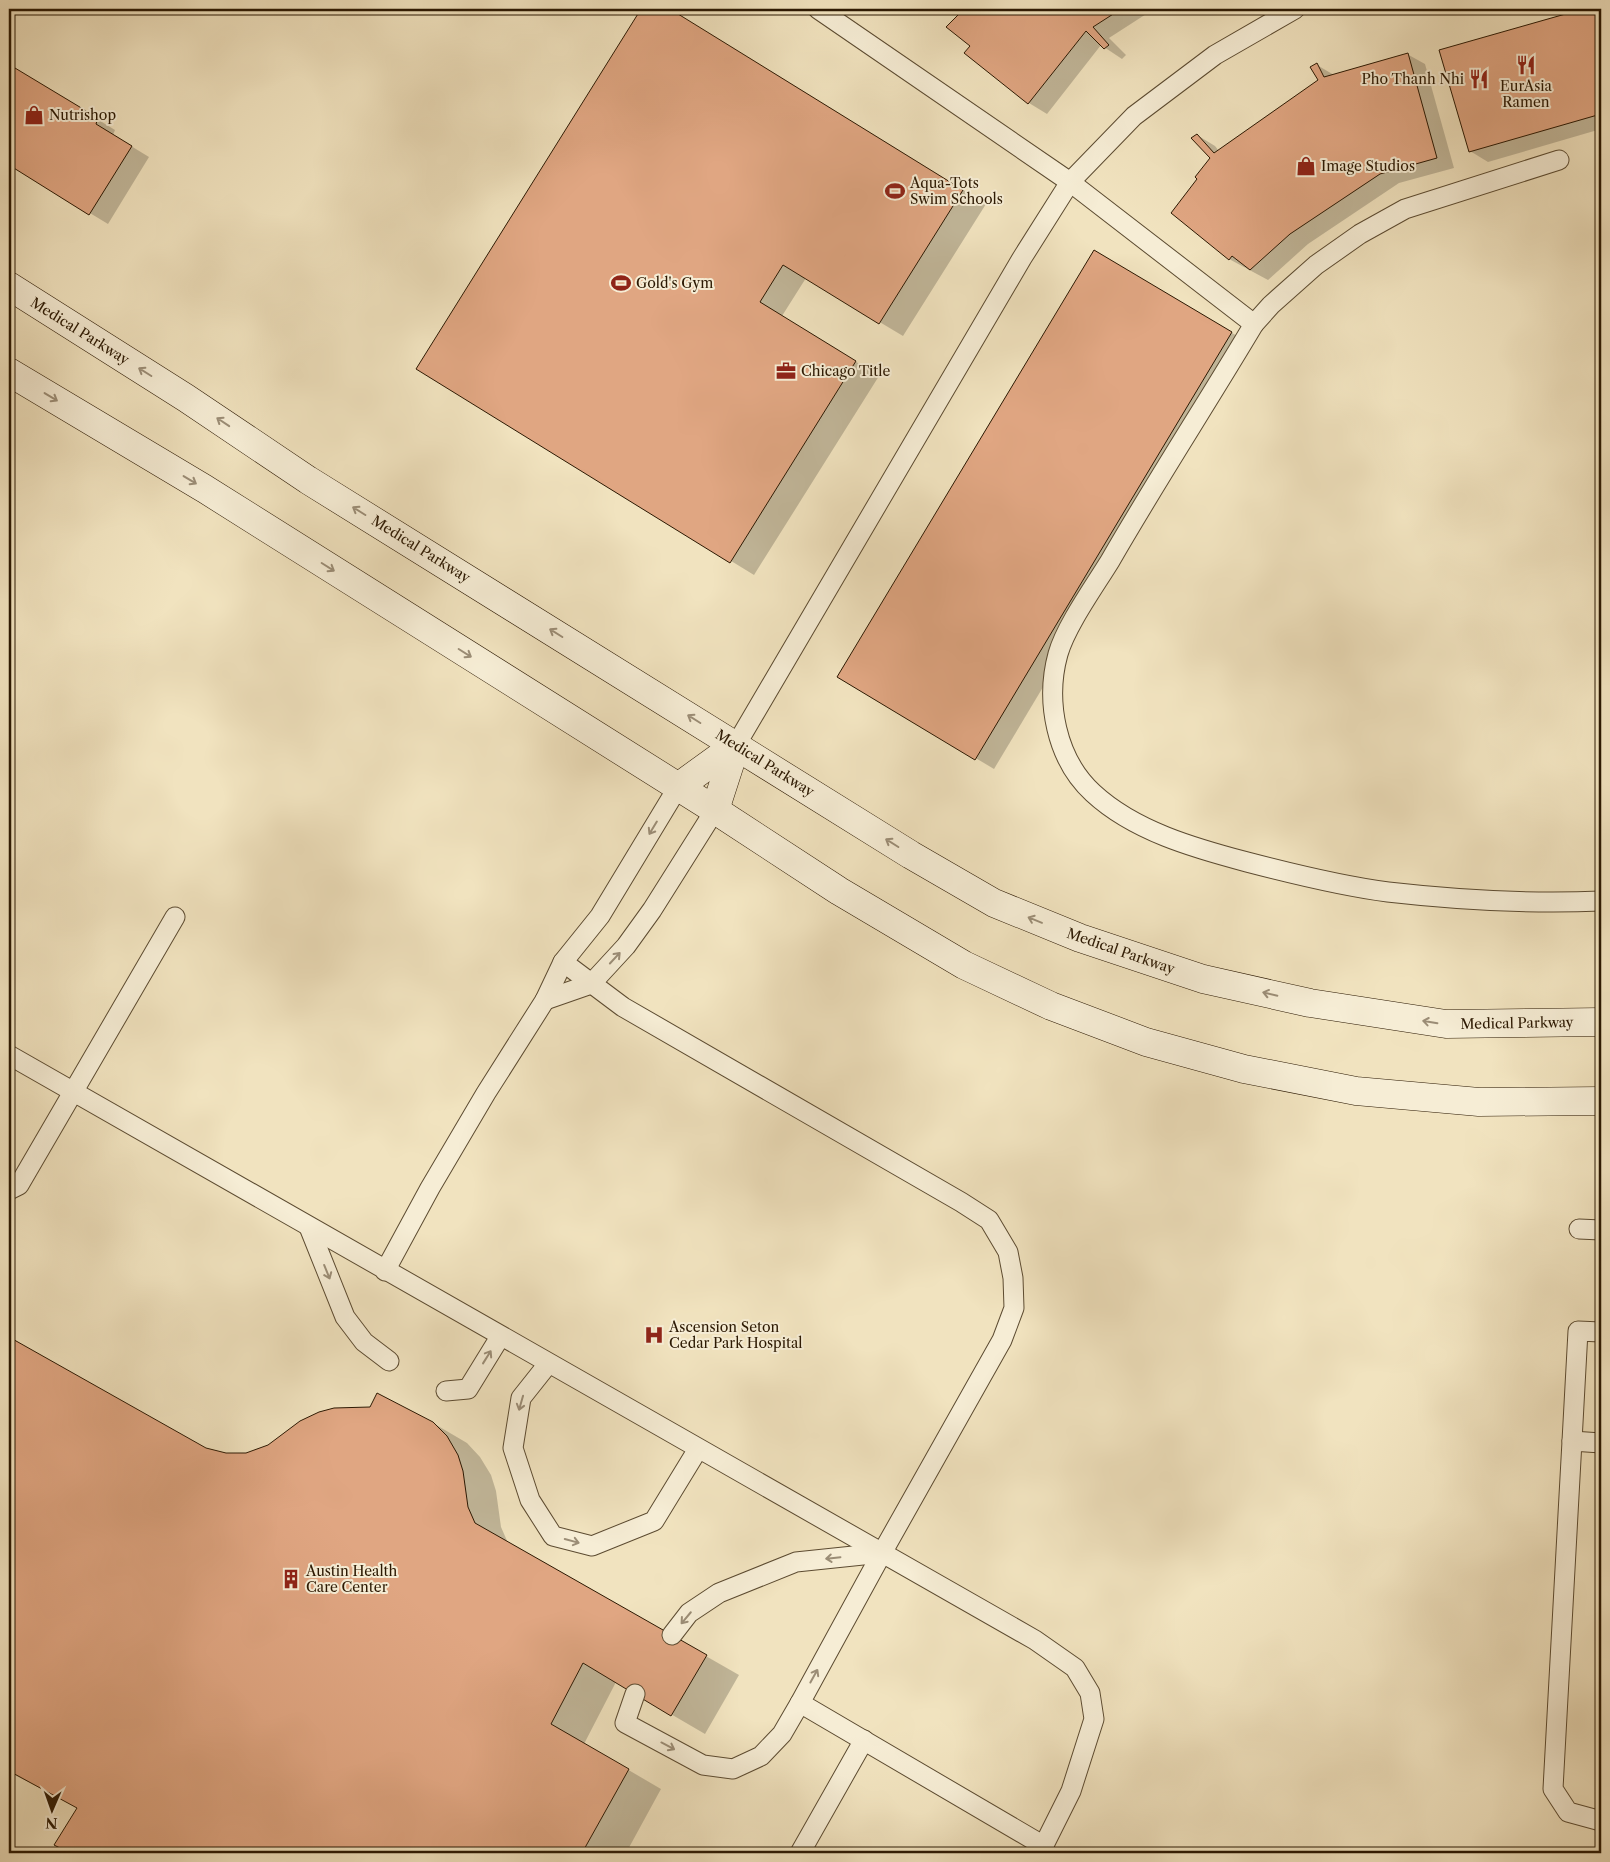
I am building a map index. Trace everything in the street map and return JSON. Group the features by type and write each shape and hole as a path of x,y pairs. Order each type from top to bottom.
{"street":[{"name":"Medical Parkway","path":"9,286 186,398 308,480 911,855 994,903 1080,938 1204,979 1310,1003 1446,1024 1601,1022"},
{"path":"9,372 205,489 715,810 839,892 964,965 1051,1006 1146,1042 1244,1068 1356,1091 1479,1102 1601,1100"},
{"path":"678,787 736,745"},
{"path":"715,810 736,745"}],"lane":[{"path":"818,9 1070,182 1254,324"},
{"path":"736,745 1022,258 1070,182 1134,116 1215,55 1296,9"},
{"path":"1559,160 1405,209 1360,234 1316,265 1271,305 1254,324 1070,627 1059,653 1054,683 1054,712 1062,745 1074,772 1093,793 1134,821 1166,836 1216,854 1280,870 1386,891 1500,900 1601,901"},
{"path":"386,1271 439,1172 545,1000 563,962 600,916 678,787"},
{"path":"545,1000 591,984 626,946 652,910 715,810"},
{"path":"9,1190 20,1185 175,917"},
{"path":"563,962 623,1007 989,1220 1008,1252 1013,1278 1014,1308 1002,1340 782,1734 761,1756 734,1769 703,1764 625,1723 635,1694"},
{"path":"9,1055 500,1337 1035,1640 1075,1668 1090,1693 1094,1719 1071,1791 1042,1850 864,1740 800,1703"},
{"path":"309,1227 345,1317 364,1342 389,1361"},
{"path":"1579,1229 1601,1230"},
{"path":"1601,1332 1578,1331 1553,1789 1568,1812 1601,1821"},
{"path":"446,1391 468,1389 500,1337"},
{"path":"548,1364 520,1398 513,1448 530,1500 553,1536 592,1546 654,1520 698,1449"},
{"path":"1572,1441 1601,1443"},
{"path":"672,1635 690,1612 719,1593 796,1562 882,1552"},
{"path":"800,1853 864,1740"}],"building":[{"name":"Gold's Gym","path":"641,9 670,9 963,190 879,324 783,265 760,302 856,361 730,563 416,369"},
{"path":"964,9 1121,9 1093,27 1109,45 1104,49 1086,31 1028,104 964,53 970,46 946,27"},
{"path":"1583,9 1601,9 1601,114 1469,152 1439,50"},
{"name":"Image Studios","path":"1408,53 1437,158 1380,174 1290,234 1250,270 1232,256 1229,260 1171,213 1197,179 1195,177 1210,158 1191,138 1197,134 1214,153 1318,80 1310,67 1317,63 1324,77"},
{"path":"15,68 98,118 96,124 132,146 89,215 9,165 9,70 12,73"},
{"path":"1094,250 1232,332 975,760 837,677"},
{"name":"Austin Health Care Center","path":"9,1337 206,1448 226,1453 246,1453 268,1445 300,1421 319,1412 334,1408 370,1407 377,1393 433,1422 447,1436 458,1455 463,1471 468,1507 475,1523 707,1655 671,1716 583,1663 551,1724 629,1769 582,1853 58,1853 60,1848 54,1845 77,1808 9,1771"}],"place":[{"name":"EurAsia Ramen","path":"1526,65"},
{"name":"Pho Thanh Nhi","path":"1479,79"},
{"name":"Nutrishop","path":"34,115"},
{"name":"Image Studios","path":"1306,166"},
{"name":"Aqua-Tots Swim Schools","path":"895,191"},
{"name":"Gold's Gym","path":"621,283"},
{"name":"Chicago Title","path":"786,371"},
{"name":"Ascension Seton Cedar Park Hospital","path":"654,1335"},
{"name":"Austin Health Care Center","path":"291,1579"}]}
